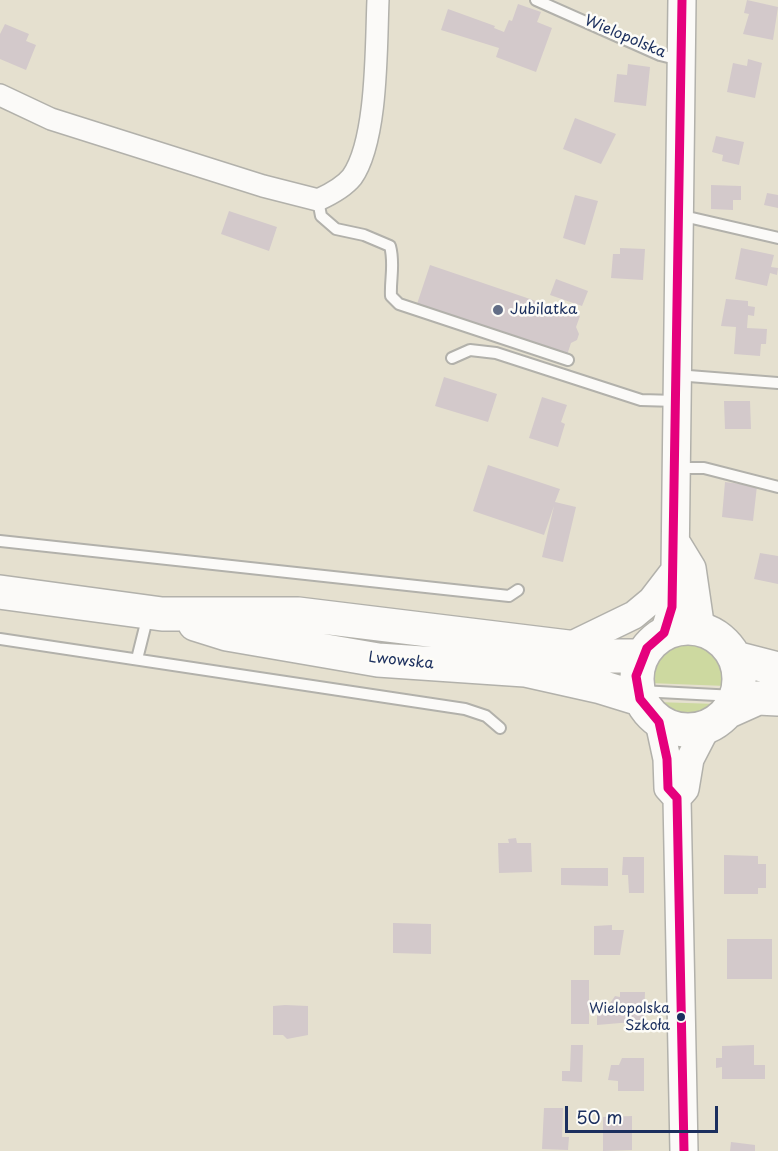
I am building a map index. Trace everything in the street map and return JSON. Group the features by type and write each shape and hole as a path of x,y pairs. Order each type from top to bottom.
{"main road":[{"name":"Lwowska","path":"0,592 155,613 298,614 568,647 608,656 653,644 685,628 701,630"},
{"name":"Lwowska","path":"155,613 227,634 378,660 501,667 557,676 601,687 646,704 678,730 742,706"},
{"path":"701,630 716,636 735,658 742,706"},
{"path":"646,704 636,676 653,644"},
{"path":"735,658 778,669"}],"street":[{"path":"0,95 51,119 263,186 318,200 332,193 352,177 369,134 378,0"},
{"name":"Wielopolska","path":"653,644 672,607 675,570 682,0"},
{"path":"675,542 692,568 701,630"},
{"path":"568,647 634,615 652,600 675,570"},
{"path":"646,704 667,759 668,788 677,798 684,1151"},
{"path":"677,798 685,789 690,759 742,706"}],"lane":[{"name":"Wielopolska","path":"536,0 660,54 680,60"},
{"path":"318,200 321,216 336,229 364,235 390,246 394,261 390,280 391,297 399,304 568,360"},
{"path":"679,214 778,238"},
{"path":"452,358 470,350 496,353 641,400 676,401"},
{"path":"676,375 778,383"},
{"path":"675,468 704,468 778,487"},
{"path":"0,541 509,596 518,590"},
{"path":"137,659 155,613"},
{"path":"0,639 465,709 486,716 500,728"},
{"path":"646,704 742,706"}],"green space":[{"path":"685,640 703,644 716,654 724,668 726,686 649,683 652,667 658,654 669,645"},
{"path":"656,702 717,704 703,714 686,717 670,713"}],"building":[{"path":"747,0 778,7 773,40 743,34 749,14 744,13"},
{"path":"518,4 541,12 537,22 552,28 536,72 496,57 499,48 441,30 448,9 495,26 494,28 504,32 509,20 512,21"},
{"path":"5,24 29,34 26,41 36,45 26,70 0,59 0,34"},
{"path":"748,59 762,63 755,98 727,92 733,63 747,66"},
{"path":"628,64 650,67 646,106 614,102 617,74 627,75"},
{"path":"575,118 616,134 601,164 563,149"},
{"path":"716,136 744,142 739,165 722,161 723,155 712,152"},
{"path":"711,185 741,186 741,200 733,200 733,210 711,209"},
{"path":"767,193 778,195 778,208 764,205"},
{"path":"575,195 598,201 585,245 563,238"},
{"path":"229,211 277,227 269,251 221,234"},
{"path":"620,248 645,249 643,280 611,278 613,254 620,254"},
{"path":"741,248 774,255 771,267 778,268 777,275 770,273 767,286 735,279"},
{"name":"Jubilatka","path":"430,265 580,316 576,327 579,334 577,340 571,343 567,355 417,304"},
{"path":"556,279 588,291 582,306 550,295"},
{"path":"726,299 748,301 748,306 755,307 754,316 748,315 747,328 767,329 766,344 761,344 760,356 734,354 736,327 721,326"},
{"path":"444,377 497,394 488,422 435,406"},
{"path":"542,397 567,405 561,422 565,424 558,447 529,438"},
{"path":"724,401 750,401 751,429 725,429"},
{"path":"488,465 560,489 555,502 576,507 563,562 542,557 554,506 544,535 473,511"},
{"path":"725,482 757,486 753,521 722,517"},
{"path":"760,553 778,556 778,584 754,579"},
{"path":"516,838 517,843 531,843 532,872 499,873 498,843 509,843 508,839"},
{"path":"724,855 758,856 758,864 766,864 766,888 758,888 758,894 724,894"},
{"path":"623,857 644,857 644,893 629,893 628,875 622,875"},
{"path":"561,868 608,868 608,886 561,885"},
{"path":"393,923 431,924 431,954 393,953"},
{"path":"612,925 612,930 624,930 620,955 594,955 594,926"},
{"path":"727,939 772,939 772,979 727,979"},
{"path":"571,980 589,980 589,1024 571,1024"},
{"path":"620,992 645,992 644,1021 597,1025 597,1006 608,1006 615,996 620,997"},
{"path":"273,1006 308,1006 308,1035 287,1039 283,1035 273,1035"},
{"path":"571,1045 583,1045 582,1082 562,1081 562,1071 570,1071"},
{"path":"754,1045 754,1065 765,1065 765,1079 722,1079 722,1067 716,1068 716,1058 722,1058 722,1046"},
{"path":"622,1058 644,1058 644,1091 618,1091 618,1081 608,1080 611,1065 619,1065"},
{"path":"544,1108 563,1108 562,1137 569,1137 568,1150 542,1149"},
{"path":"632,1116 632,1150 603,1151 603,1117"},
{"path":"731,1142 755,1145 755,1151 730,1151"}],"transit line":[{"path":"682,0 672,607 664,633 647,648 636,676 640,699 659,722 667,759 668,788 677,798 684,1151"}],"place":[{"name":"Jubilatka","path":"498,310"},
{"name":"Wielopolska Szkoła","path":"681,1017"}]}
